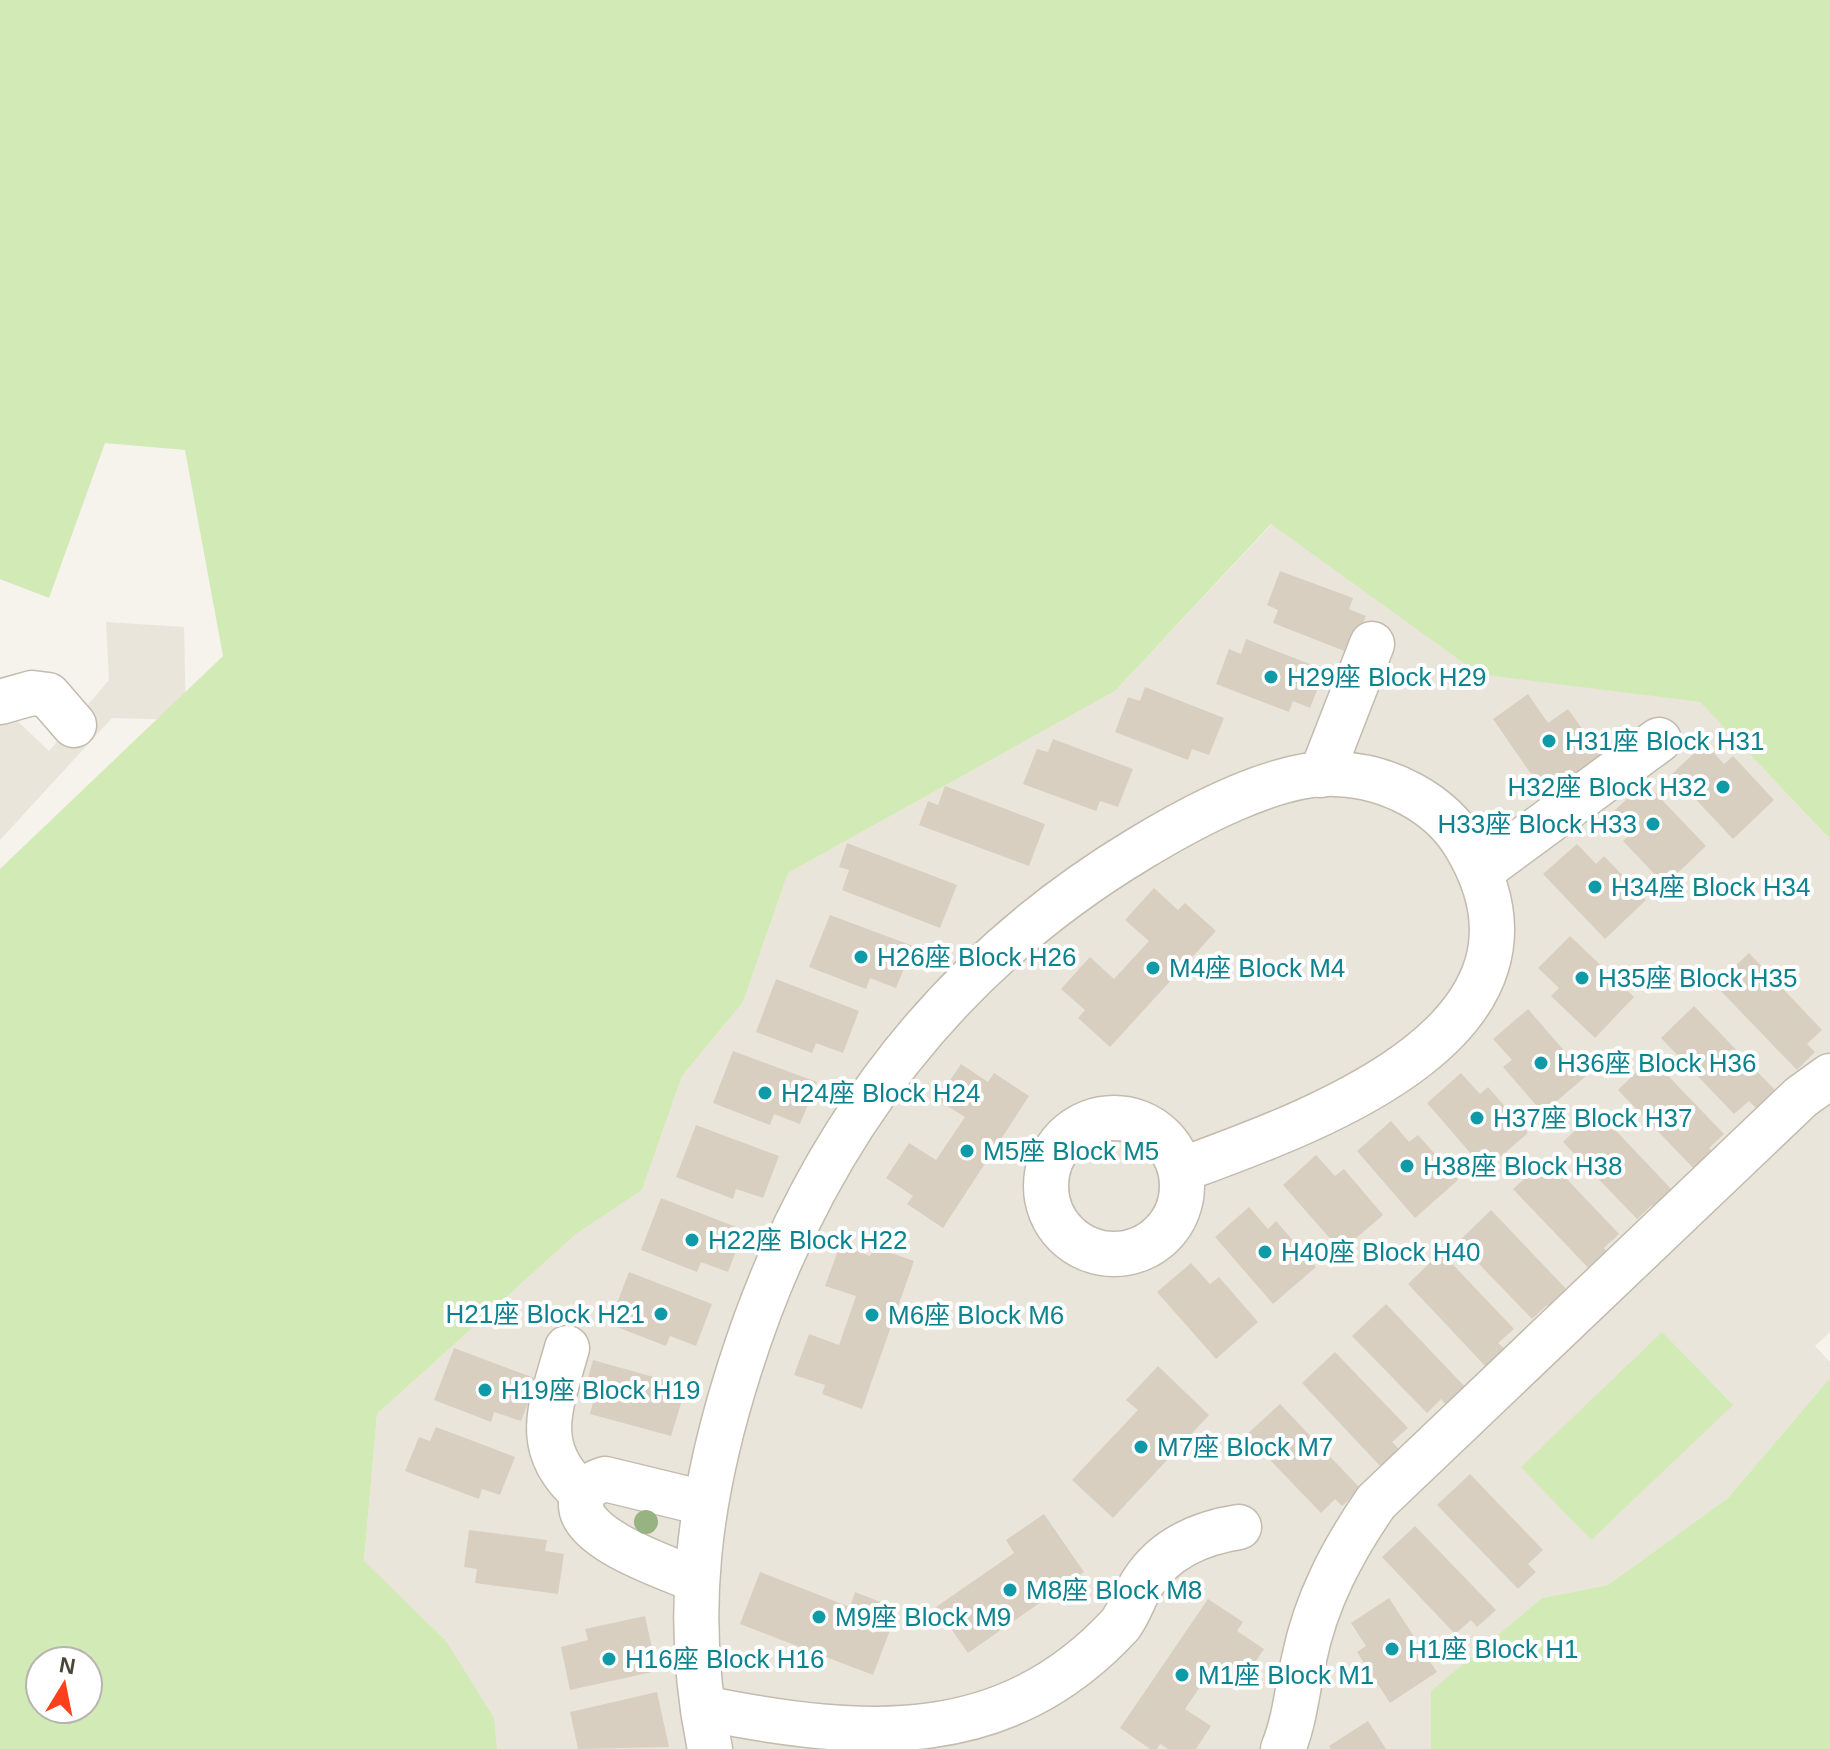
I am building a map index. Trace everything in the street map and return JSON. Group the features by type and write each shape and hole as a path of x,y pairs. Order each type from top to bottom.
{"street":[{"path":"1321,775 1372,644"},
{"path":"0,702 32,693 48,695 74,725"},
{"path":"1481,871 1659,740"},
{"path":"1181,1170 1302,1125 1349,1103 1394,1074 1435,1041 1470,1005 1488,963 1492,917 1481,871 1457,830 1422,799 1380,780 1321,775 1288,780 1152,841 1109,867 1028,927 978,971 932,1019 850,1125 786,1242 760,1303 723,1419 704,1503 696,1580 696,1635 707,1729 896,1743 935,1741 973,1733 1010,1720 1044,1701 1075,1678 1110,1639 1149,1574 1174,1550 1216,1530 1239,1527"},
{"path":"1283,1749 1293,1726 1304,1657 1323,1597 1352,1537 1376,1502 1801,1097 1830,1076"},
{"path":"567,1348 547,1426 556,1465 583,1494"},
{"path":"696,1580 609,1542 587,1521 581,1508 583,1494 592,1483 605,1479 704,1503"}],"shaded area":[{"path":"1272,524 1479,673 1700,702 1830,839 1830,1332 1815,1346 1830,1362 1830,1378 1728,1498 1608,1585 1542,1598 1432,1691 1431,1749 497,1749 493,1717 364,1561 377,1414 576,1234 642,1190 682,1076 743,1002 788,873 1115,691"},
{"path":"106,622 184,627 186,720 112,718 0,840 0,716 8,712 49,751 109,680"}],"green space":[{"path":"0,0 1830,0 1830,839 1700,702 1479,674 1271,524 1115,691 788,873 743,1002 682,1076 642,1190 576,1234 377,1414 364,1561 446,1641 494,1718 497,1749 0,1749 0,869 223,656 185,450 105,443 49,598 0,579"},
{"path":"1662,1332 1733,1405 1591,1540 1521,1467"},
{"path":"1830,1378 1830,1749 1431,1749 1431,1691 1542,1598 1608,1585 1728,1498"}],"building":[{"path":"1280,571 1353,598 1349,609 1366,616 1352,654 1273,623 1278,610 1267,605"},
{"name":"H29座 Block H29","path":"1246,639 1325,670 1310,708 1293,701 1289,712 1216,684 1229,649 1241,654"},
{"path":"1145,687 1224,718 1209,755 1192,749 1188,760 1115,732 1128,697 1140,701"},
{"name":"H31座 Block H31","path":"1528,694 1548,723 1568,709 1603,758 1547,797 1493,719"},
{"path":"1053,739 1133,769 1118,807 1100,801 1096,811 1023,784 1037,749 1048,752"},
{"name":"H32座 Block H32","path":"1705,743 1724,764 1733,756 1774,800 1733,839 1672,774"},
{"name":"H33座 Block H33","path":"1645,782 1706,846 1665,885 1623,841 1631,834 1612,813"},
{"path":"945,786 1045,824 1029,866 919,825 928,801 938,805"},
{"path":"847,843 957,885 940,928 842,890 849,870 839,867"},
{"name":"H34座 Block H34","path":"1577,844 1596,864 1604,856 1646,900 1605,939 1543,874"},
{"name":"M4座 Block M4","path":"1154,888 1178,910 1185,903 1216,931 1110,1047 1078,1018 1085,1010 1061,989 1090,957 1114,979 1149,941 1125,920"},
{"name":"H26座 Block H26","path":"830,915 913,946 896,988 870,978 866,989 809,967"},
{"name":"H35座 Block H35","path":"1570,936 1634,997 1595,1038 1551,996 1559,988 1538,968"},
{"path":"1749,953 1822,1030 1807,1044 1815,1052 1797,1070 1715,985"},
{"path":"776,979 859,1011 843,1053 816,1043 812,1053 756,1032"},
{"path":"1694,1006 1775,1090 1756,1108 1749,1101 1734,1114 1661,1038"},
{"name":"H36座 Block H36","path":"1528,1009 1586,1076 1543,1113 1503,1067 1512,1060 1493,1039"},
{"name":"H24座 Block H24","path":"733,1051 817,1082 800,1124 774,1114 770,1125 713,1103"},
{"path":"1651,1058 1724,1134 1709,1148 1717,1157 1699,1174 1618,1090"},
{"name":"M5座 Block M5","path":"961,1064 988,1082 994,1073 1029,1096 943,1228 907,1204 913,1196 886,1178 909,1143 936,1160 965,1117 937,1100"},
{"name":"H37座 Block H37","path":"1461,1073 1480,1094 1488,1087 1528,1133 1485,1170 1427,1103"},
{"path":"1596,1110 1677,1195 1659,1212 1652,1205 1637,1219 1563,1142"},
{"name":"H38座 Block H38","path":"1391,1121 1409,1142 1418,1135 1458,1180 1415,1218 1357,1151"},
{"path":"696,1125 779,1156 763,1198 736,1189 733,1199 676,1177"},
{"path":"1316,1155 1335,1176 1344,1169 1383,1215 1341,1251 1283,1185"},
{"path":"1547,1158 1619,1234 1604,1248 1612,1257 1594,1274 1513,1189"},
{"name":"H22座 Block H22","path":"661,1198 744,1230 728,1272 701,1262 697,1272 641,1250"},
{"name":"H40座 Block H40","path":"1249,1207 1268,1229 1276,1221 1316,1267 1273,1304 1215,1237"},
{"path":"1491,1210 1572,1295 1554,1312 1547,1305 1532,1319 1458,1242"},
{"name":"M6座 Block M6","path":"840,1245 870,1256 874,1247 914,1261 862,1409 822,1394 825,1385 794,1375 809,1334 839,1345 856,1296 825,1286"},
{"path":"1441,1252 1514,1329 1498,1343 1507,1351 1488,1369 1408,1284"},
{"path":"1191,1263 1210,1284 1219,1277 1258,1322 1216,1359 1157,1292"},
{"name":"H21座 Block H21","path":"629,1272 712,1304 696,1346 670,1336 666,1346 609,1324"},
{"path":"1386,1304 1467,1389 1448,1407 1441,1399 1427,1413 1352,1336"},
{"name":"H19座 Block H19","path":"454,1348 537,1379 521,1421 494,1412 491,1422 434,1400"},
{"path":"1335,1352 1408,1428 1392,1442 1401,1451 1382,1468 1302,1383"},
{"path":"593,1360 668,1381 665,1392 683,1397 671,1436 590,1414 594,1399 583,1396"},
{"name":"M7座 Block M7","path":"1158,1366 1209,1415 1113,1518 1072,1480 1138,1410 1126,1400"},
{"path":"1280,1404 1361,1489 1342,1506 1335,1499 1321,1513 1246,1435"},
{"path":"436,1427 515,1457 500,1495 482,1489 479,1499 405,1471 419,1437 430,1441"},
{"path":"1470,1474 1543,1550 1528,1564 1536,1572 1518,1589 1437,1505"},
{"name":"M8座 Block M8","path":"1044,1514 1084,1572 968,1653 936,1607 1014,1553 1006,1540"},
{"path":"1415,1526 1496,1610 1477,1627 1471,1620 1455,1634 1382,1557"},
{"path":"469,1530 547,1540 545,1551 564,1554 558,1594 475,1583 477,1569 464,1567"},
{"name":"M9座 Block M9","path":"760,1572 850,1607 855,1592 898,1609 873,1675 740,1624"},
{"name":"H1座 Block H1","path":"1389,1598 1437,1672 1390,1703 1357,1652 1366,1646 1351,1623"},
{"name":"M1座 Block M1","path":"1208,1599 1243,1622 1237,1631 1264,1649 1240,1684 1214,1666 1185,1709 1211,1726 1196,1749 1168,1749 1160,1744 1157,1749 1150,1749 1120,1728"},
{"name":"H16座 Block H16","path":"645,1616 657,1671 570,1690 561,1647 588,1640 585,1629"},
{"path":"657,1692 669,1747 578,1749 570,1712"},
{"path":"1368,1721 1386,1749 1331,1749 1329,1746"}],"place":[{"name":"H29座 Block H29","path":"1271,677"},
{"name":"H31座 Block H31","path":"1549,741"},
{"name":"H32座 Block H32","path":"1723,787"},
{"name":"H33座 Block H33","path":"1653,824"},
{"name":"H34座 Block H34","path":"1595,887"},
{"name":"H26座 Block H26","path":"861,957"},
{"name":"M4座 Block M4","path":"1153,968"},
{"name":"H35座 Block H35","path":"1582,978"},
{"name":"H36座 Block H36","path":"1541,1063"},
{"name":"H24座 Block H24","path":"765,1093"},
{"name":"H37座 Block H37","path":"1477,1118"},
{"name":"M5座 Block M5","path":"967,1151"},
{"name":"H38座 Block H38","path":"1407,1166"},
{"name":"H22座 Block H22","path":"692,1240"},
{"name":"H40座 Block H40","path":"1265,1252"},
{"name":"H21座 Block H21","path":"661,1314"},
{"name":"M6座 Block M6","path":"872,1315"},
{"name":"H19座 Block H19","path":"485,1390"},
{"name":"M7座 Block M7","path":"1141,1447"},
{"name":"M8座 Block M8","path":"1010,1590"},
{"name":"M9座 Block M9","path":"819,1617"},
{"name":"H1座 Block H1","path":"1392,1649"},
{"name":"H16座 Block H16","path":"609,1659"},
{"name":"M1座 Block M1","path":"1182,1675"}]}
